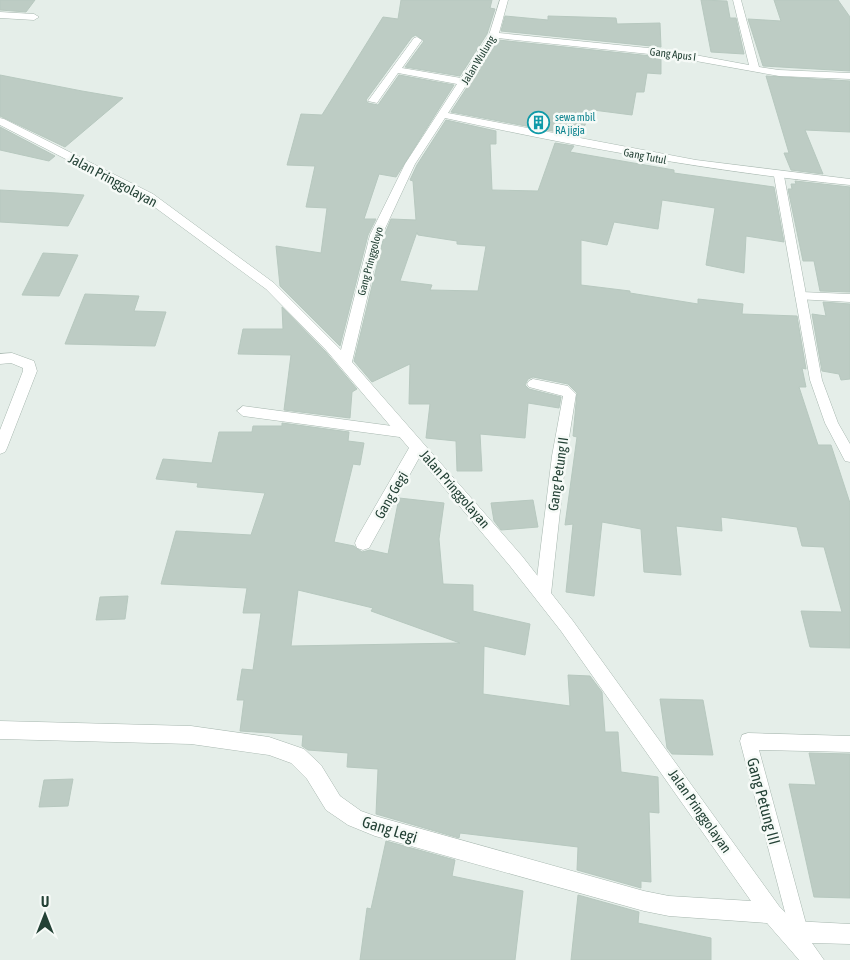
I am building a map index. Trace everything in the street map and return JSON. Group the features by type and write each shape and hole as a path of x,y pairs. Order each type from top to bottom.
{"street":[{"name":"Jalan Wulung","path":"443,115 494,35 504,0"},
{"path":"738,0 756,69"},
{"path":"0,15 34,17"},
{"name":"Gang Apus I","path":"494,35 668,52 728,62 756,69 802,74 850,76"},
{"path":"373,101 417,40"},
{"path":"395,70 465,82"},
{"name":"Gang Tutul","path":"443,115 672,161 779,176 850,182"},
{"name":"Gang Pringgoloyo","path":"345,362 376,234 410,164 443,115"},
{"name":"Jalan Pringgolayan","path":"0,121 150,197 270,286 345,362 543,594 772,913 792,931 813,960"},
{"path":"801,296 850,298"},
{"path":"0,358 20,360 29,365 30,371 0,448"},
{"name":"Gang Gegi","path":"363,543 418,446"},
{"name":"Gang Legi","path":"0,730 191,735 269,746 297,756 314,772 333,803 355,818 375,826 644,901 668,906 772,913"},
{"path":"792,931 850,934"}],"lane":[{"path":"779,176 816,380 832,423 850,457"},
{"name":"Gang Petung II","path":"533,384 564,389 570,394 559,456 543,594"},
{"path":"243,411 407,433"},
{"name":"Gang Petung III","path":"792,931 748,742 850,744"}],"building":[{"path":"0,0 35,0 26,12 0,10"},
{"path":"401,0 492,0 490,8 495,9 487,34 460,76 405,67 424,41 416,35 412,37 366,100 368,103 378,105 399,75 454,85 396,177 379,174 364,219 376,219 368,235 340,346 280,286 276,246 321,253 327,208 306,207 315,166 287,165 301,114 322,115 383,17 398,19"},
{"path":"701,0 727,1 730,18 736,18 744,54 711,52"},
{"path":"774,0 838,0 850,17 850,71 763,66 748,19 781,21"},
{"path":"505,16 548,20 548,16 616,18 617,24 660,23 661,47 501,31"},
{"path":"498,40 661,57 661,74 647,73 644,92 636,92 632,115 593,110 579,136 451,112"},
{"path":"0,75 123,98 65,147 0,116"},
{"path":"766,76 850,81 850,132 805,130 823,174 791,170 784,153 789,153"},
{"path":"446,120 496,131 496,144 490,144 492,190 538,191 555,143 574,146 570,152 674,170 674,173 774,187 784,242 746,236 744,273 706,265 715,208 662,200 658,229 614,222 607,245 581,240 581,285 630,291 630,293 698,304 698,299 743,304 742,314 797,316 806,369 802,368 806,387 799,387 818,445 831,445 850,503 850,648 810,647 801,611 842,612 824,547 802,546 797,527 721,517 722,531 676,526 681,575 644,572 641,529 602,522 594,596 566,592 573,524 565,525 577,437 573,436 577,393 568,384 533,377 528,379 525,385 529,389 561,397 559,408 528,403 525,438 480,434 482,471 457,471 456,441 426,438 430,404 409,404 410,364 372,382 354,361 384,236 391,219 416,220 413,181 410,180 417,165","holes":["417,232 418,235 457,241 457,244 486,246 478,291 430,290 432,285 400,281"]},
{"path":"0,127 55,156 49,161 0,150"},
{"path":"795,181 850,187 850,292 820,291 814,261 803,261 788,189 792,189 791,184 796,184"},
{"path":"0,190 84,195 68,226 0,222"},
{"path":"43,253 78,255 59,296 22,295"},
{"path":"85,294 139,296 134,311 166,312 155,346 65,344"},
{"path":"823,302 850,304 850,379 841,380 839,374 822,371 812,314 826,316"},
{"path":"282,307 325,351 357,389 352,392 350,418 284,410 291,355 238,354 243,329 283,329"},
{"path":"282,423 349,432 348,441 364,443 360,465 353,464 334,542 354,546 362,552 370,550 388,554 399,498 444,503 439,539 443,584 473,585 473,611 530,624 525,655 484,646 483,694 570,706 568,675 590,676 602,692 605,732 618,732 621,772 658,777 659,813 649,812 651,882 641,881 641,888 577,870 578,847 460,833 459,838 376,814 378,769 347,767 348,753 308,750 302,746 303,735 240,731 244,700 237,700 242,669 253,670 261,613 243,613 247,588 161,584 176,531 251,535 265,493 197,487 198,483 156,479 163,459 212,463 219,432 252,432 253,426 282,426","holes":["298,590 373,608 371,611 460,643 291,646"]},
{"path":"533,500 538,527 501,530 494,521 491,503"},
{"path":"128,596 125,619 96,620 100,597"},
{"path":"660,699 703,700 713,755 672,754 667,748"},
{"path":"809,753 850,754 850,898 814,897 789,784 816,785"},
{"path":"73,779 68,806 39,807 44,780"},
{"path":"386,841 455,860 452,876 523,891 515,960 360,960 367,908 371,909"},
{"path":"578,895 639,912 638,923 711,938 711,960 571,960"}],"place":[{"name":"sewa mbil RA jigja","path":"539,123"}]}
